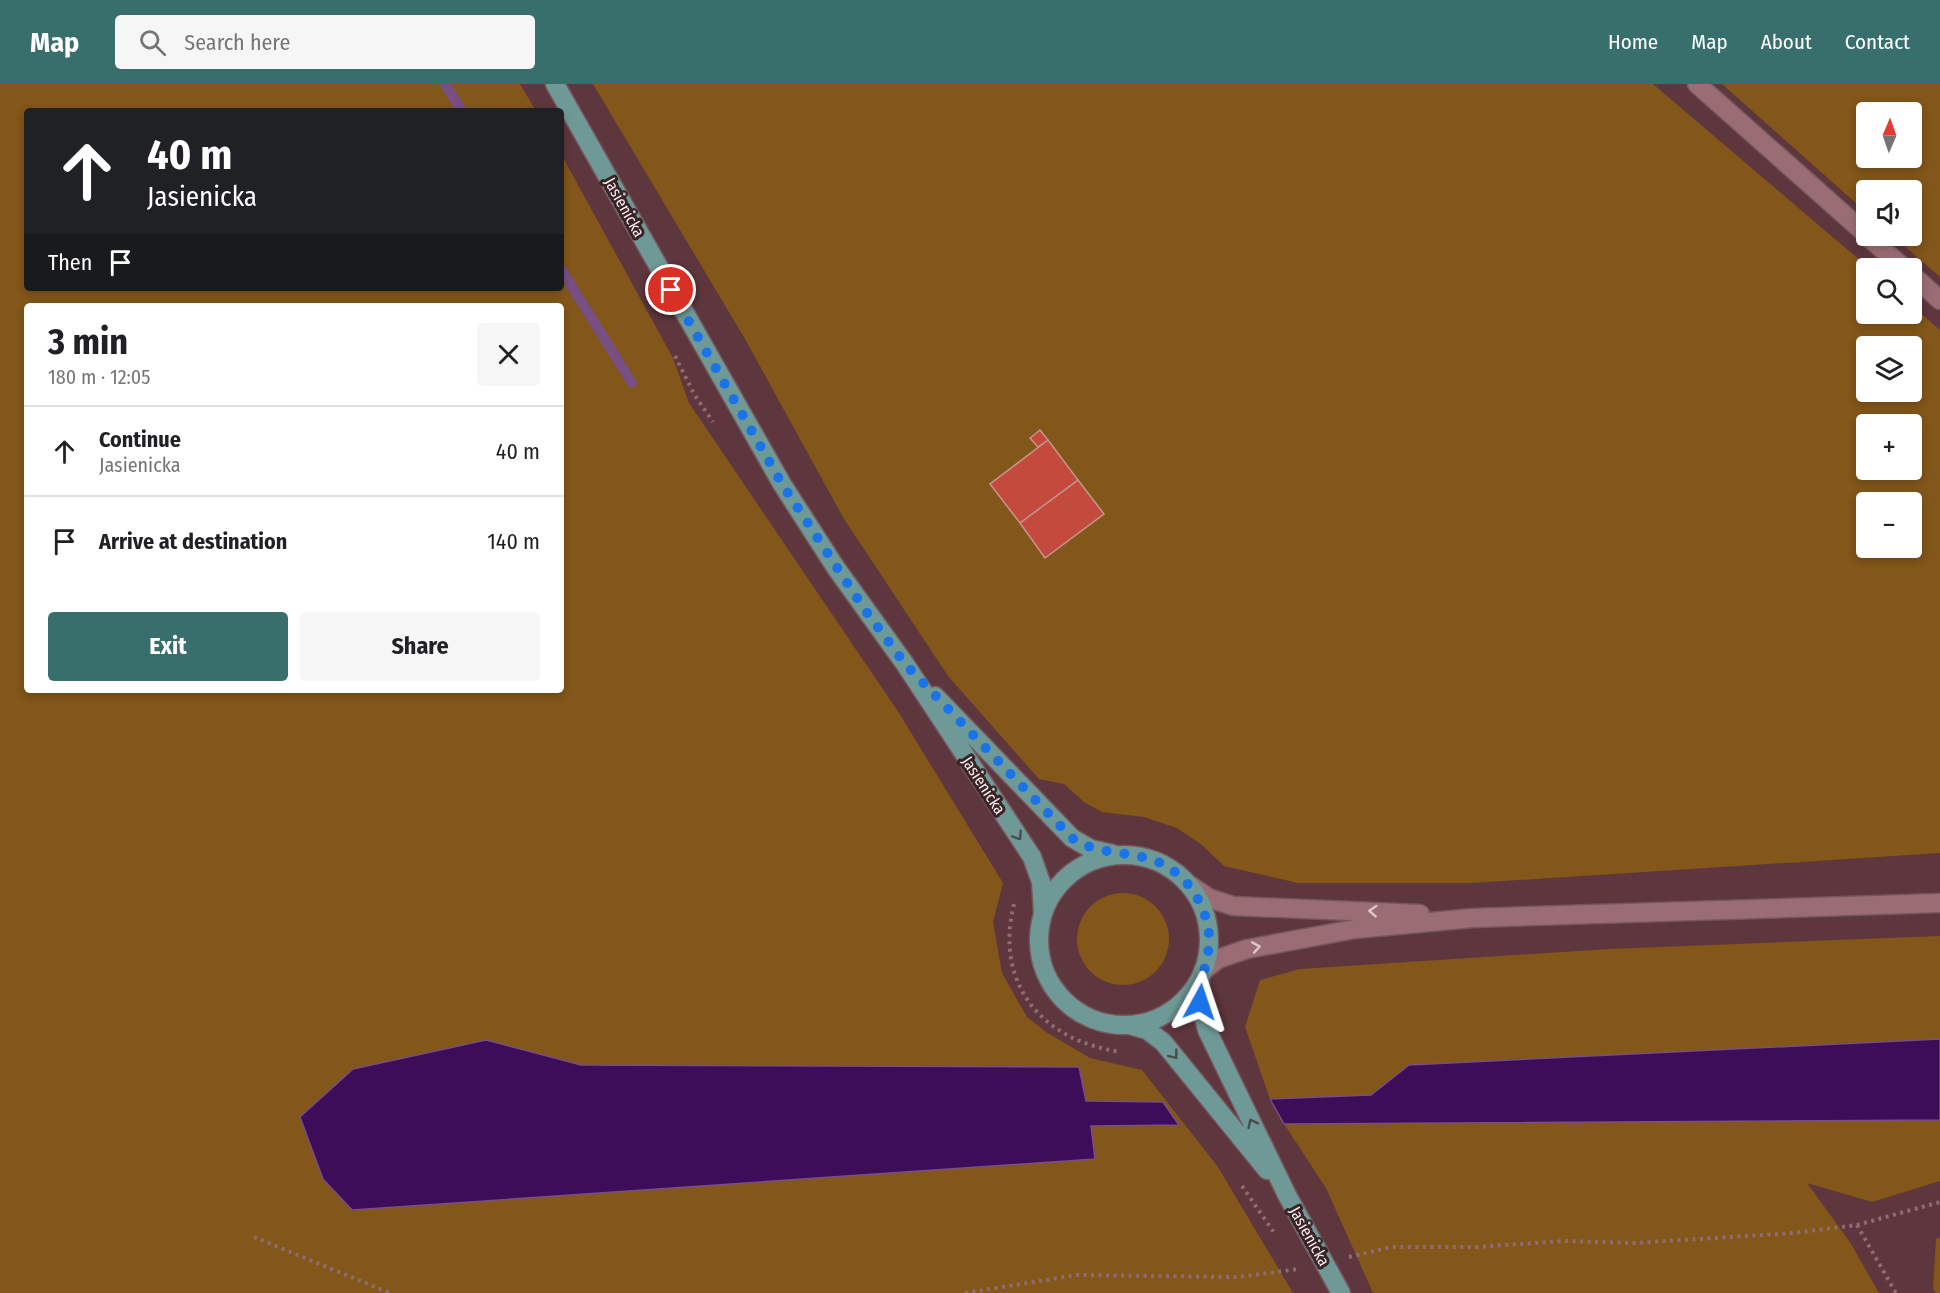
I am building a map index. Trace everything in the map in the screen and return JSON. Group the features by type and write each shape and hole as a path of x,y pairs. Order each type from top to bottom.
{"main road":[{"name":"Jasienicka","path":"555,84 782,484 836,568 905,664 1032,857 1041,882 1043,913"},
{"name":"Jasienicka","path":"905,664 1072,838 1091,849 1118,855"},
{"path":"1118,855 1153,860 1172,870 1188,884 1200,902 1207,922 1209,943 1202,974 1189,995 1173,1010 1154,1019 1126,1025 1105,1023 1085,1016 1067,1004 1053,987 1040,955 1039,932 1043,913 1053,893 1072,873 1097,859 1118,855"},
{"name":"Jasienicka","path":"1202,974 1200,1002 1207,1030 1287,1195 1334,1279"},
{"name":"Jasienicka","path":"1126,1025 1147,1030 1163,1042 1287,1195"}],"street":[{"path":"1697,84 1856,225"},
{"path":"1879,246 1893,258"},
{"path":"1922,284 1940,300"},
{"path":"1188,884 1209,898 1233,906 1356,910 1473,918"},
{"path":"1202,974 1218,958 1247,949 1355,929 1473,918 1940,903"}],"path":[{"path":"965,1293 1077,1275 1334,1279 1357,1254 1391,1247 1477,1247 1564,1241 1635,1243 1793,1233 1857,1226 1940,1202"},
{"path":"1857,1226 1896,1293"},
{"path":"254,1237 390,1293"}],"shaded area":[{"path":"0,84 520,84 534,108 24,108 24,291 564,291 564,159 673,358 689,403 899,713 1003,883 993,922 1002,973 1027,1017 1046,1032 1090,1058 1142,1070 1218,1167 1293,1293 0,1293"},
{"path":"593,84 1653,84 1857,258 1856,324 1922,324 1922,314 1940,330 1940,853 1473,883 1298,883 1224,866 1202,845 1177,828 1144,817 1102,812 1084,802 1064,784 1039,779 948,676 844,519 745,339"},
{"path":"1722,84 1940,84 1940,277 1922,261 1922,258 1918,258 1904,246 1922,246 1922,180 1856,180 1856,203"},
{"path":"1123,893 1149,901 1161,913 1169,939 1161,965 1149,977 1123,985 1097,977 1085,965 1077,939 1085,913 1097,901"},
{"path":"1940,936 1940,1039 1410,1065 1371,1095 1270,1099 1245,1027 1260,980 1300,969 1608,949"},
{"path":"1940,1039 1940,1120 1284,1124 1270,1099 1371,1095 1409,1065"},
{"path":"486,1040 581,1065 1079,1067 1086,1101 1163,1102 1179,1125 1091,1126 1095,1159 352,1210 323,1179 300,1117 353,1069"},
{"path":"1940,1120 1940,1181 1872,1202 1807,1183 1850,1242 1879,1293 1373,1293 1326,1188 1284,1124"},
{"path":"1940,1237 1940,1293 1936,1293 1933,1289 1936,1239"}],"building":[{"path":"1040,430 1048,440 1038,447 1030,438"},
{"path":"1048,440 1078,480 1020,523 990,484"},
{"path":"1078,480 1104,514 1045,558 1020,523"}],"waterway":[{"path":"445,84 460,108"},
{"path":"564,274 632,383"}],"route":[{"path":"671,290 731,399 800,513 865,610 905,664 1072,838 1091,849 1153,860 1178,874 1192,890 1205,915 1209,936 1207,957 1200,977 1200,1002"}]}
